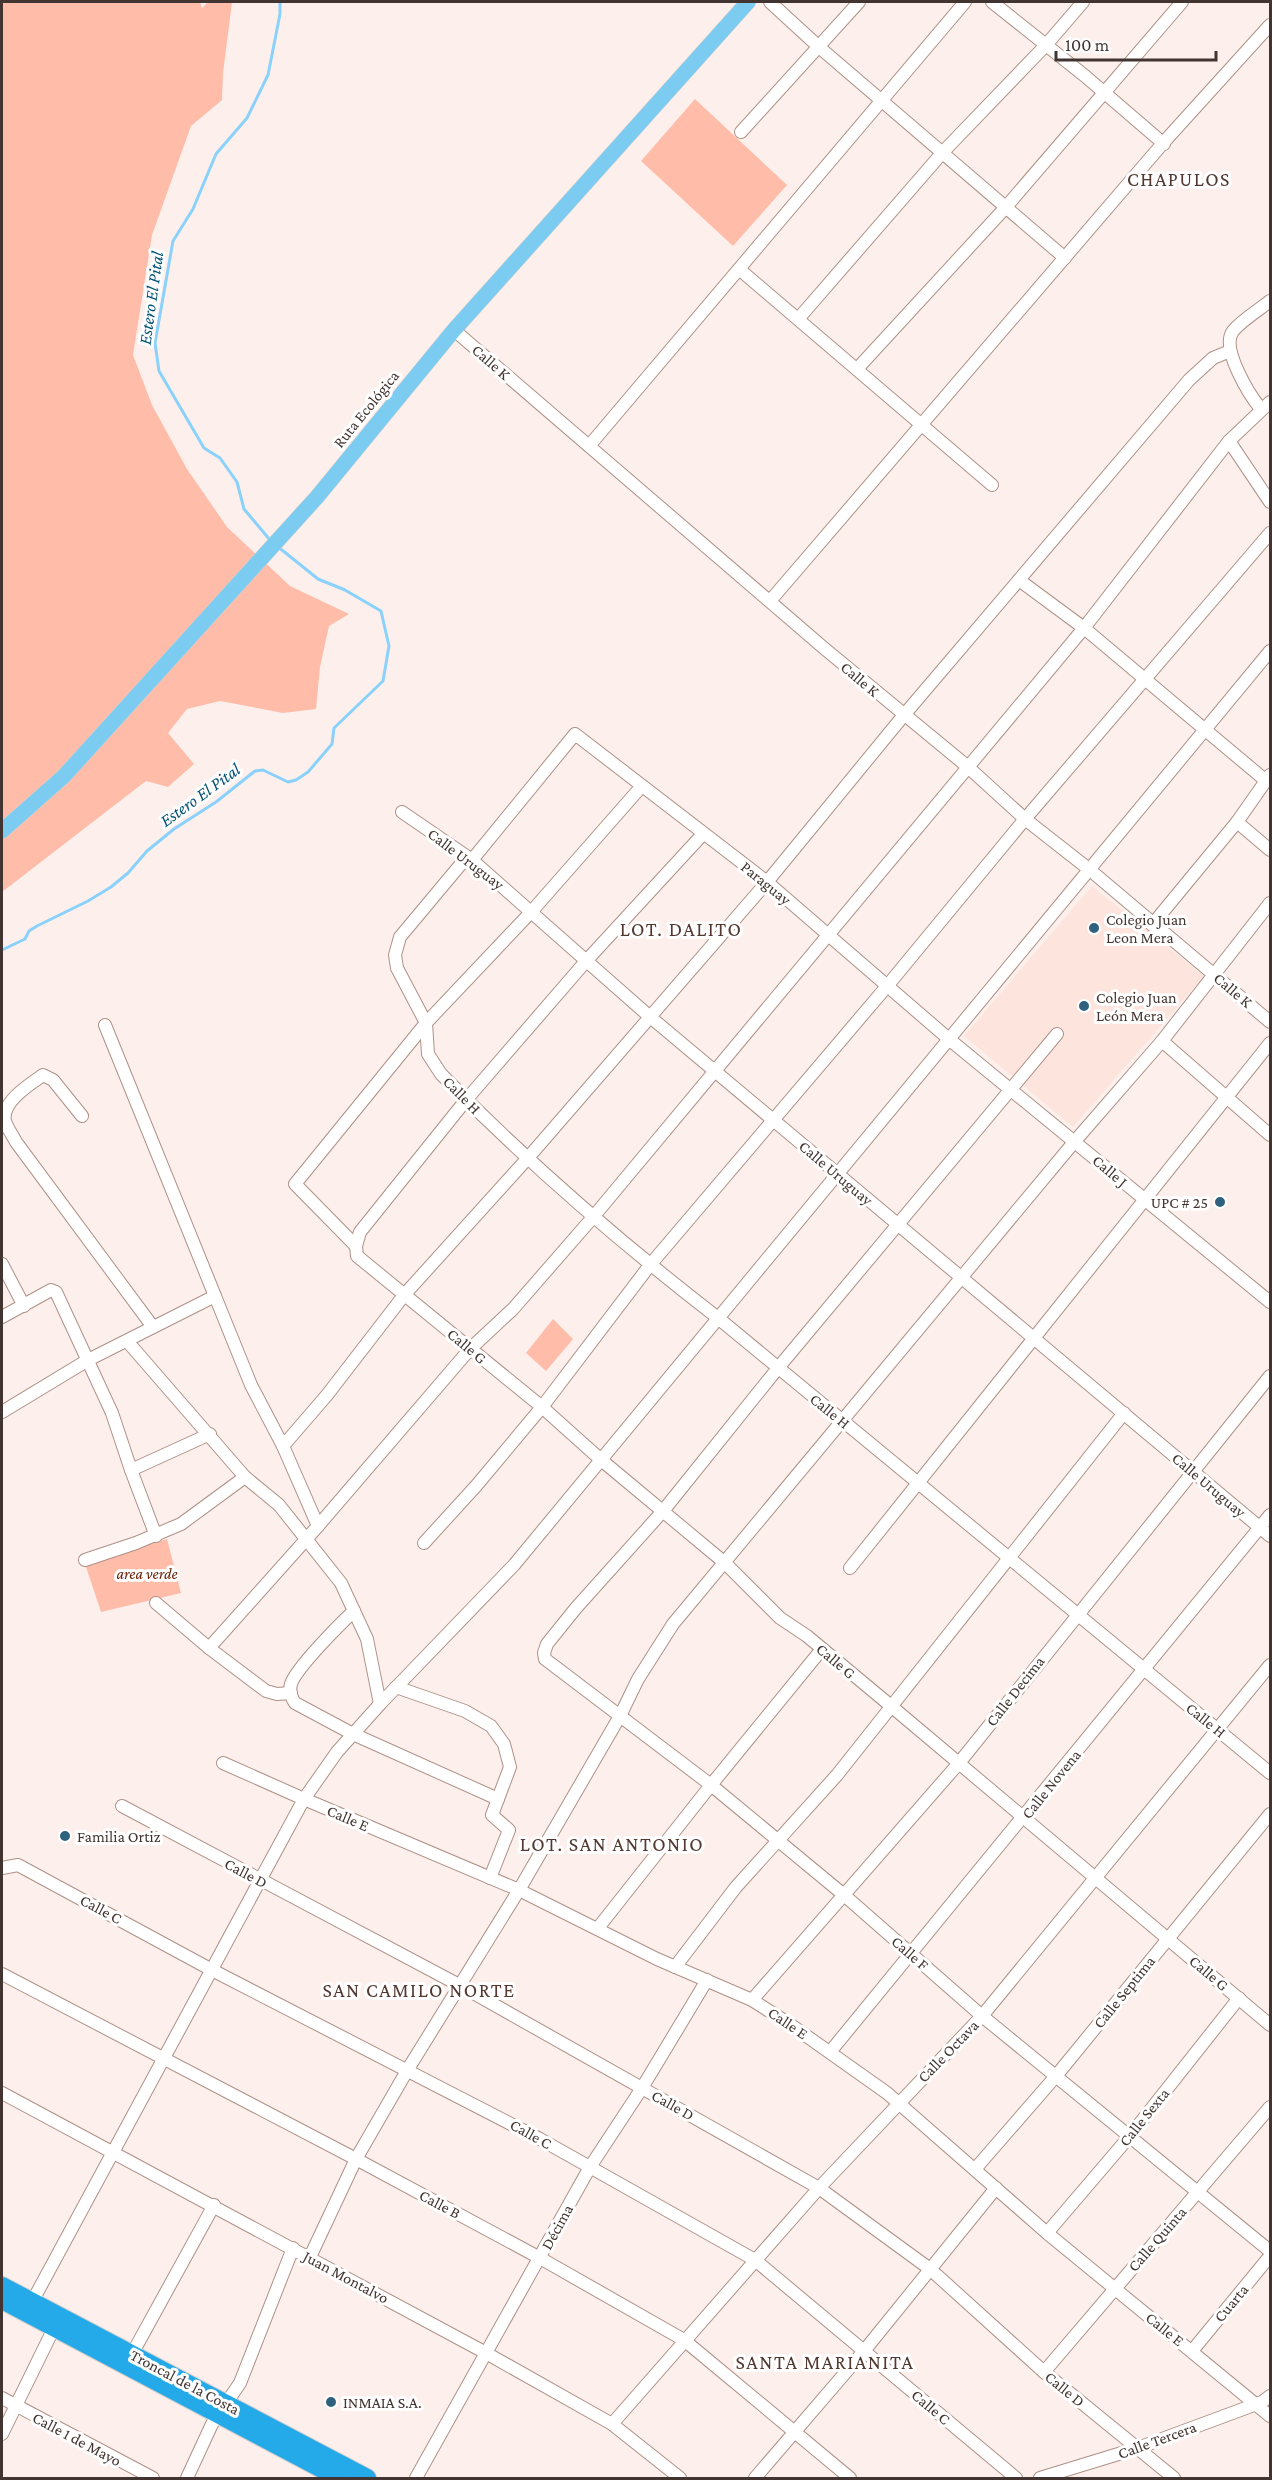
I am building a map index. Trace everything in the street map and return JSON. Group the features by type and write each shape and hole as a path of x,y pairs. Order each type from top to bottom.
{"highway":[{"name":"Troncal de la Costa","path":"2,2286 132,2354 339,2478"},
{"name":"Troncal de la Costa","path":"2,2300 54,2328 367,2478"}],"main road":[{"name":"Ruta Ecológica","path":"2,831 64,776 317,497 454,330 748,2"}],"street":[{"path":"770,2 819,47 1065,258"},
{"path":"741,132 859,2"},
{"path":"589,446 965,2"},
{"path":"992,2 1104,92 1164,144"},
{"path":"799,318 943,152 1046,45 1083,2"},
{"path":"857,369 1006,207 1182,2"},
{"path":"770,602 1065,258 1270,26"},
{"path":"739,269 992,484"},
{"path":"209,1648 318,1526 470,1349 513,1309 594,1215 1084,628 1229,441 1266,406 1254,400 1230,351 1229,340 1233,331 1270,301"},
{"name":"Calle K","path":"454,330 770,602 968,767 1025,819 1090,870 1152,925 1214,973 1270,1022"},
{"path":"283,1446 327,1395 405,1294 527,1159 767,882 904,715 1189,380 1213,358 1230,351"},
{"path":"1229,441 1270,502"},
{"path":"424,1544 542,1407 650,1265 772,1119 1270,533"},
{"path":"1019,580 1084,628 1145,681 1268,777 1238,822 1152,925"},
{"path":"32,2302 259,1880 304,1799 337,1752 396,1687 514,1565 1270,651"},
{"name":"Paraguay","path":"472,860 575,734 767,882 950,1040"},
{"path":"472,860 461,864 400,937 396,955 397,968 426,1023 532,911 641,787"},
{"name":"Calle Uruguay","path":"402,812 472,860 649,1016 1270,1536"},
{"path":"1238,822 1270,850"},
{"path":"356,1246 360,1232 466,1100 587,960 703,834"},
{"path":"310,2257 356,2159 408,2069 519,1890 620,1716 638,1679 673,1624 1075,1141 1162,1041 1269,907"},
{"name":"Calle H","path":"426,1023 426,1044 432,1062 466,1100 527,1159 650,1265 718,1318 1270,1773"},
{"name":"Calle G","path":"426,1023 295,1184 356,1246 357,1256 542,1407 600,1459 725,1563 780,1618 822,1649 1024,1816 1270,2025"},
{"path":"105,1025 251,1385 283,1446 318,1526"},
{"path":"663,1511 778,1368 1058,1034"},
{"name":"Calle J","path":"950,1040 1270,1302"},
{"path":"1162,1041 1270,1135"},
{"path":"850,1568 1270,1042"},
{"path":"82,1116 53,1080 43,1076 15,1096 5,1113 5,1121 16,1142 153,1327"},
{"path":"2,1264 24,1306"},
{"path":"2,1317 51,1290 56,1292 112,1413 156,1536"},
{"path":"2,1412 88,1360 215,1296"},
{"path":"127,1341 246,1478 279,1506 341,1583 369,1645 380,1704"},
{"name":"Calle Decima","path":"752,2000 958,1763 1270,1376"},
{"path":"675,1967 736,1887 837,1775 1124,1413"},
{"path":"131,1470 210,1434"},
{"path":"85,1560 156,1536 182,1524 246,1478"},
{"name":"Calle F","path":"663,1511 547,1644 545,1659 711,1785 844,1895 982,2016 1270,2251"},
{"name":"Calle Novena","path":"831,2052 1270,1515"},
{"path":"156,1603 209,1648 266,1691 277,1694 291,1693"},
{"path":"354,1611 336,1627 294,1678 291,1693 299,1706 353,1734 498,1799"},
{"path":"598,1928 822,1649"},
{"name":"Calle Octava","path":"612,2424 819,2188 982,2016 1270,1665"},
{"path":"396,1687 465,1711 489,1722 504,1744 510,1767 492,1815 509,1830 490,1878"},
{"name":"Calle E","path":"224,1763 519,1890 675,1967 752,2000 831,2052 899,2102 1047,2233 1270,2416"},
{"name":"Calle D","path":"122,1806 461,1986 819,2188 930,2269 1044,2372 1174,2478"},
{"name":"Calle Septima","path":"976,2169 1056,2076 1270,1814"},
{"name":"Calle C","path":"2,1868 18,1865 212,1970 408,2069 590,2167 755,2260 1016,2478"},
{"name":"Calle B","path":"2,1974 356,2159 540,2258 684,2340 850,2478"},
{"name":"Décima","path":"416,2478 590,2167 642,2088 707,1980"},
{"name":"Calle Sexta","path":"1047,2233 1129,2137 1239,1998"},
{"name":"Juan Montalvo","path":"4,2099 114,2151 486,2353 612,2424 680,2478"},
{"name":"Calle Quinta","path":"1044,2372 1270,2107"},
{"path":"755,2478 864,2351 996,2188"},
{"path":"132,2354 214,2205"},
{"path":"187,2478 212,2424 240,2383 293,2248"},
{"name":"Cuarta","path":"1192,2351 1270,2256"},
{"path":"2,2434 54,2328"},
{"name":"Calle Tercera","path":"1040,2478 1138,2448 1256,2404 1270,2396"},
{"name":"Calle 1 de Mayo","path":"2,2398 153,2478"}],"shaded area":[{"name":"Colegio Juan León Mera","path":"1092,886 1204,976 1073,1127 964,1036"}],"green space":[{"path":"2,2 200,2 202,8 208,2 232,2 222,100 191,126 152,235 133,355 152,405 187,469 227,527 290,586 349,614 329,626 320,667 316,709 283,713 220,701 187,709 168,733 194,764 168,787 146,781 2,892"},
{"path":"695,99 787,185 733,246 641,161"},
{"path":"553,1319 573,1339 546,1371 526,1353"},
{"name":"area verde","path":"167,1539 181,1593 101,1612 85,1564"}],"waterway":[{"name":"Estero El Pital","path":"270,540 244,509 237,482 220,458 204,448 159,371 155,343 173,241 193,209 216,154 247,118 268,75 280,14 280,2"},
{"name":"Estero El Pital","path":"2,950 25,939 29,931 37,926 111,887 128,873 147,851 174,829 216,802 255,771 263,770 288,782 308,772 332,744 334,728 383,681 389,646 381,611 345,590 318,579 277,546"}],"place":[{"name":"Colegio Juan Leon Mera","path":"1094,928"},
{"name":"Colegio Juan León Mera","path":"1084,1006"},
{"name":"UPC # 25","path":"1220,1202"},
{"name":"Familia Ortiz","path":"65,1836"},
{"name":"INMAIA S.A.","path":"331,2402"}],"district":[{"name":"CHAPULOS","path":"1179,179"},
{"name":"LOT. DALITO","path":"681,929"},
{"name":"LOT. SAN ANTONIO","path":"612,1844"},
{"name":"SAN CAMILO NORTE","path":"419,1990"},
{"name":"SANTA MARIANITA","path":"825,2362"}]}
